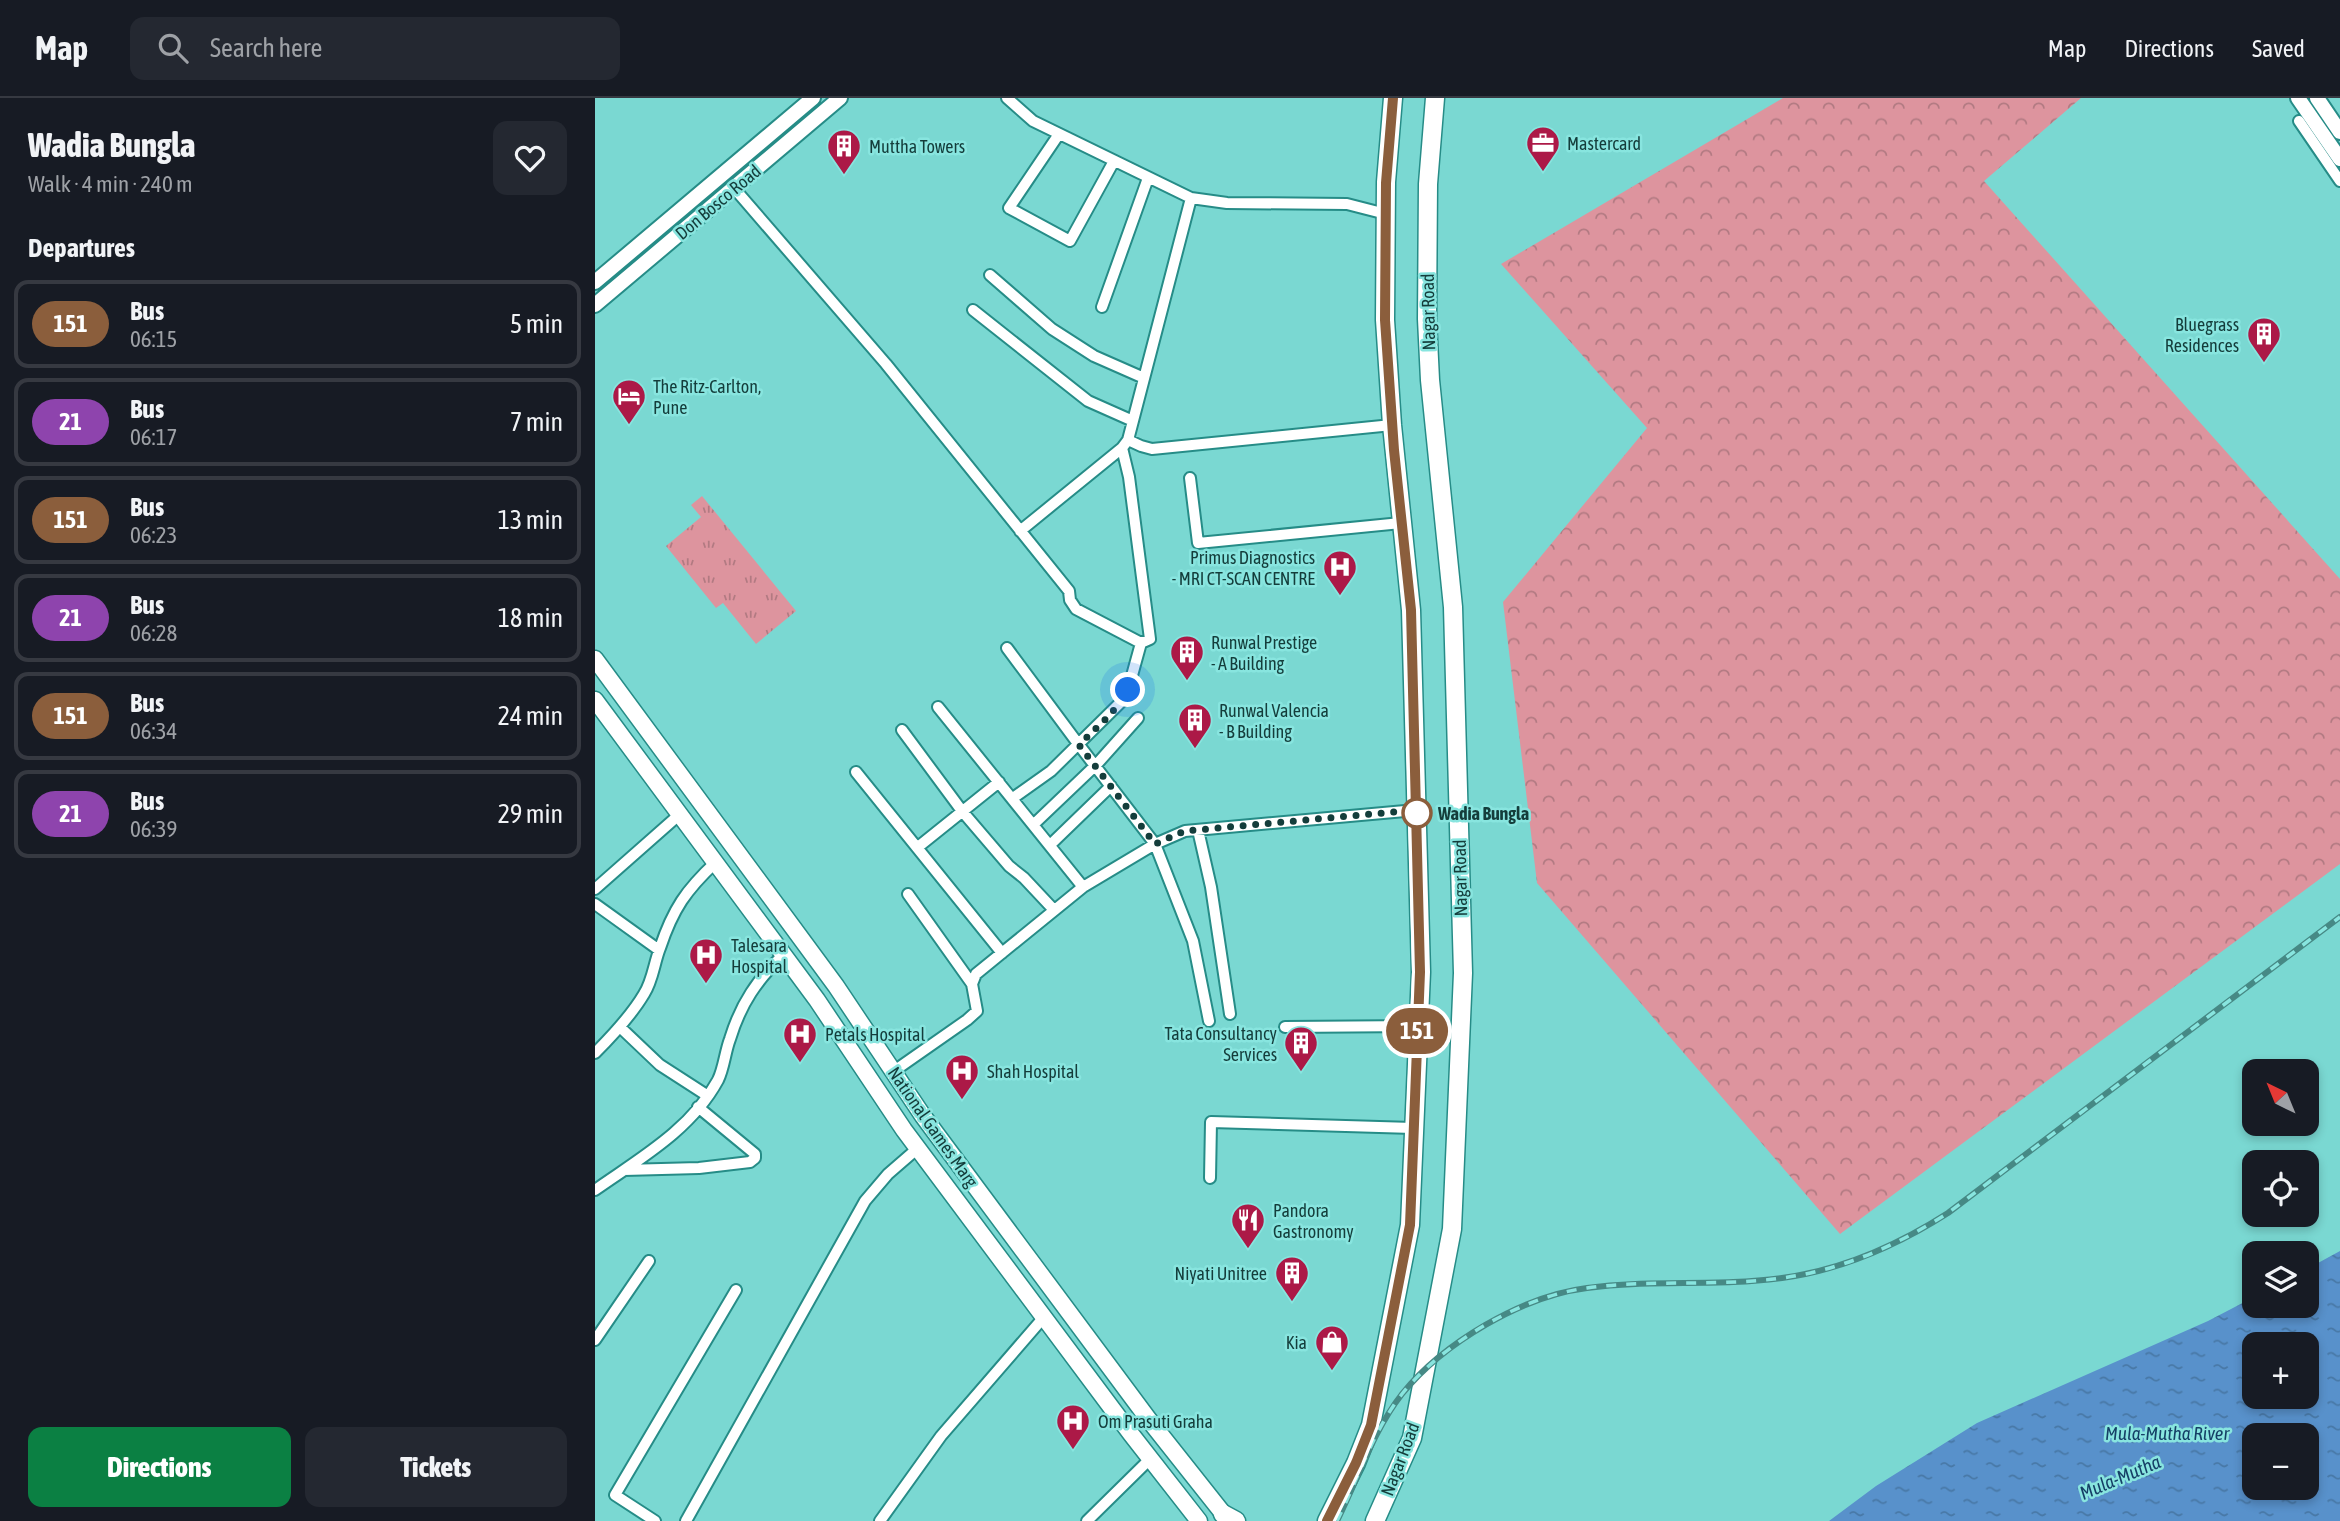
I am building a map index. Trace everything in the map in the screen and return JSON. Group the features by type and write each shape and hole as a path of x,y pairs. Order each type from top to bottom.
{"highway":[{"path":"1326,1520 1371,1425 1410,1225 1420,972 1411,610 1392,425 1385,320 1386,183 1393,98"},
{"name":"Nagar Road","path":"1375,1521 1412,1438 1452,1229 1462,973 1453,607 1430,380 1427,318 1428,184 1435,98"}],"main road":[{"name":"Don Bosco Road","path":"595,282 813,98"},
{"name":"Don Bosco Road","path":"595,305 840,98"},
{"path":"2298,98 2340,159"},
{"path":"2317,98 2340,132"},
{"name":"National Games Marg","path":"595,659 836,986 923,1116 976,1188 1149,1420 1229,1519"},
{"path":"595,673 870,1062 874,1085"},
{"path":"595,687 681,794 842,1008 875,1058 894,1071"},
{"name":"National Games Marg","path":"595,700 844,1037 918,1148 1199,1521"}],"street":[{"path":"1007,98 1033,121 1191,198 1227,203 1347,204 1386,214"},
{"path":"2299,121 2340,181"},
{"path":"1059,134 1010,208 1070,241 1114,161"},
{"path":"1102,307 1148,178"},
{"path":"734,188 886,364 1069,592 1070,600 1076,609 1141,643"},
{"path":"1141,643 1150,639 1150,632 1125,444 1191,198"},
{"path":"991,275 1052,329 1094,356 1144,378"},
{"path":"973,310 1089,401 1133,421"},
{"path":"1020,531 1125,444 1152,449 1392,425"},
{"path":"1190,478 1198,543 1401,523"},
{"path":"1013,798 1051,771 1121,702 1128,690 1141,643"},
{"path":"1007,648 1155,844 1193,941 1209,1021"},
{"path":"939,707 1083,887"},
{"path":"1033,825 1095,765 1138,718"},
{"path":"902,730 962,811 1009,866 1054,910"},
{"path":"856,772 1002,953"},
{"path":"918,847 999,782"},
{"path":"1050,845 1111,786"},
{"path":"972,984 976,974 1083,887 1155,844 1185,831 1416,810"},
{"path":"595,889 680,814"},
{"path":"1198,830 1211,887 1230,1013"},
{"path":"595,1053 620,1027 646,993 675,910 690,887 716,862"},
{"path":"894,1071 977,1011 972,984 908,894"},
{"path":"595,904 659,950"},
{"path":"595,1190 659,1147 708,1096 719,1078 743,1005 761,977 784,954"},
{"path":"1285,1027 1418,1026"},
{"path":"620,1027 660,1065 708,1096"},
{"path":"623,1170 699,1168 750,1162 755,1158 755,1154 698,1107"},
{"path":"1210,1178 1212,1122 1413,1128"},
{"path":"686,1521 865,1201 888,1174 918,1148"},
{"path":"595,1340 649,1261"},
{"path":"655,1521 615,1495 736,1290"},
{"path":"880,1521 941,1436 1044,1317"},
{"path":"1087,1521 1150,1459"}],"green space":[{"path":"1783,98 2081,98 1984,181 2340,579 2340,864 1840,1234 1537,883 1503,602 1647,428 1501,264"},
{"path":"702,496 796,611 756,644 723,603 716,608 666,546 701,517 691,505"}],"water":[{"name":"Mula-Mutha River","path":"2340,1251 2340,1521 1829,1521 1876,1486 1977,1423 2208,1321 2242,1303 2242,1318 2319,1318 2319,1262"}],"railway":[{"path":"1337,1521 1374,1439 1402,1394 1439,1357 1485,1325 1536,1301 1587,1288 1782,1278 1826,1269 1889,1246 1948,1213 2340,917"}],"bus line":[{"name":"151","path":"1327,1521 1356,1463 1371,1425 1410,1225 1420,972 1411,610 1388,384 1385,320 1386,183 1393,98"}],"place":[{"name":"Mastercard","path":"1543,173"},
{"name":"Muttha Towers","path":"844,176"},
{"name":"Bluegrass Residences","path":"2264,364"},
{"name":"The Ritz-Carlton, Pune","path":"629,426"},
{"name":"Primus Diagnostics - MRI CT-SCAN CENTRE","path":"1340,597"},
{"name":"Runwal Prestige - A Building","path":"1187,682"},
{"name":"Runwal Valencia - B Building","path":"1195,750"},
{"name":"Wadia Bungla","path":"1417,813"},
{"name":"Talesara Hospital","path":"706,985"},
{"name":"Petals Hospital","path":"800,1064"},
{"name":"Tata Consultancy Services","path":"1301,1073"},
{"name":"Shah Hospital","path":"962,1101"},
{"name":"Pandora Gastronomy","path":"1248,1250"},
{"name":"Niyati Unitree","path":"1292,1303"},
{"name":"Kia","path":"1332,1372"},
{"name":"Om Prasuti Graha","path":"1073,1451"}],"route":[{"path":"1128,690 1111,714 1079,745 1155,844 1185,831 1416,810 1417,813"}],"water label":[{"name":"Mula-Mutha","path":"2120,1477"}]}
